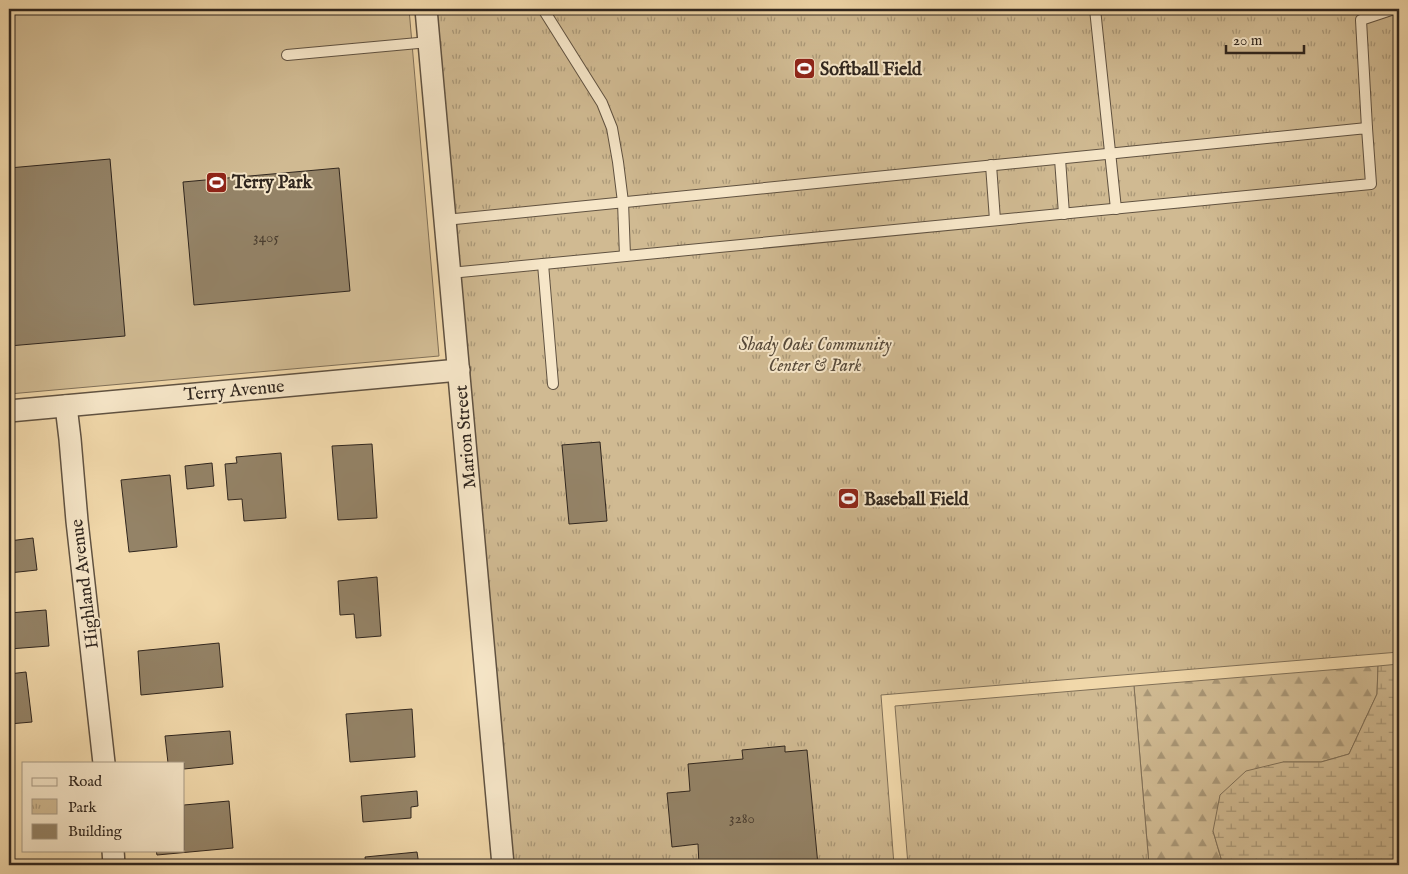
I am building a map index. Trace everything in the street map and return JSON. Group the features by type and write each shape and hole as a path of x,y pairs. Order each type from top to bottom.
{"street":[{"name":"Marion Street","path":"426,9 503,865"},
{"name":"Terry Avenue","path":"9,411 459,370"},
{"name":"Highland Avenue","path":"66,406 104,762"},
{"path":"113,852 114,865"}],"lane":[{"path":"544,9 602,103 612,128 623,202 625,256"},
{"path":"1095,9 1116,209"},
{"path":"450,273 1371,184 1361,20 1394,9"},
{"path":"287,55 429,42"},
{"path":"445,220 1367,128"},
{"path":"1060,159 1064,214"},
{"path":"991,165 995,220"},
{"path":"543,264 553,384"}],"green space":[{"name":"Terry Park","path":"9,9 409,9 439,356 9,394"},
{"name":"Shady Oaks Community Center & Park","path":"437,9 1399,9 1399,652 881,695 894,865 512,865"},
{"path":"1399,664 1399,865 1223,865 1213,831 1220,795 1246,771 1283,762 1321,762 1349,754 1377,694 1378,666"},
{"path":"1378,666 1377,694 1349,754 1321,762 1283,762 1213,831 1223,865 1149,865 1134,686"},
{"path":"1134,686 1149,865 908,865 895,706"}],"building":[{"path":"110,159 125,336 9,346 9,168"},
{"path":"339,168 350,291 194,305 183,182"},
{"path":"600,442 607,521 569,524 562,445"},
{"path":"372,444 377,518 338,520 332,446"},
{"path":"281,453 286,518 244,521 242,499 228,500 225,464 237,463 236,457"},
{"path":"212,463 214,486 187,489 185,466"},
{"path":"170,475 177,547 129,552 121,480"},
{"path":"33,538 37,570 9,573 9,541"},
{"path":"377,577 381,636 356,638 354,614 340,615 338,581"},
{"path":"46,610 49,646 9,649 9,613"},
{"path":"219,643 223,687 141,695 138,651"},
{"path":"26,672 32,722 9,724 9,674"},
{"path":"412,709 415,757 350,762 346,714"},
{"path":"230,731 233,764 185,769 185,762 168,762 165,736"},
{"path":"785,746 785,752 807,750 818,865 699,865 698,844 672,847 667,793 690,791 688,764 743,759 742,750"},
{"path":"417,791 418,806 411,807 411,818 363,822 361,796"},
{"path":"229,801 233,848 157,855 156,852 185,852 185,805"},
{"path":"417,852 419,865 366,865 365,857"},
{"path":"329,862 329,865 304,865"}],"place":[{"name":"Softball Field","path":"804,69"},
{"name":"Terry Park","path":"216,182"},
{"name":"Baseball Field","path":"848,499"}]}
